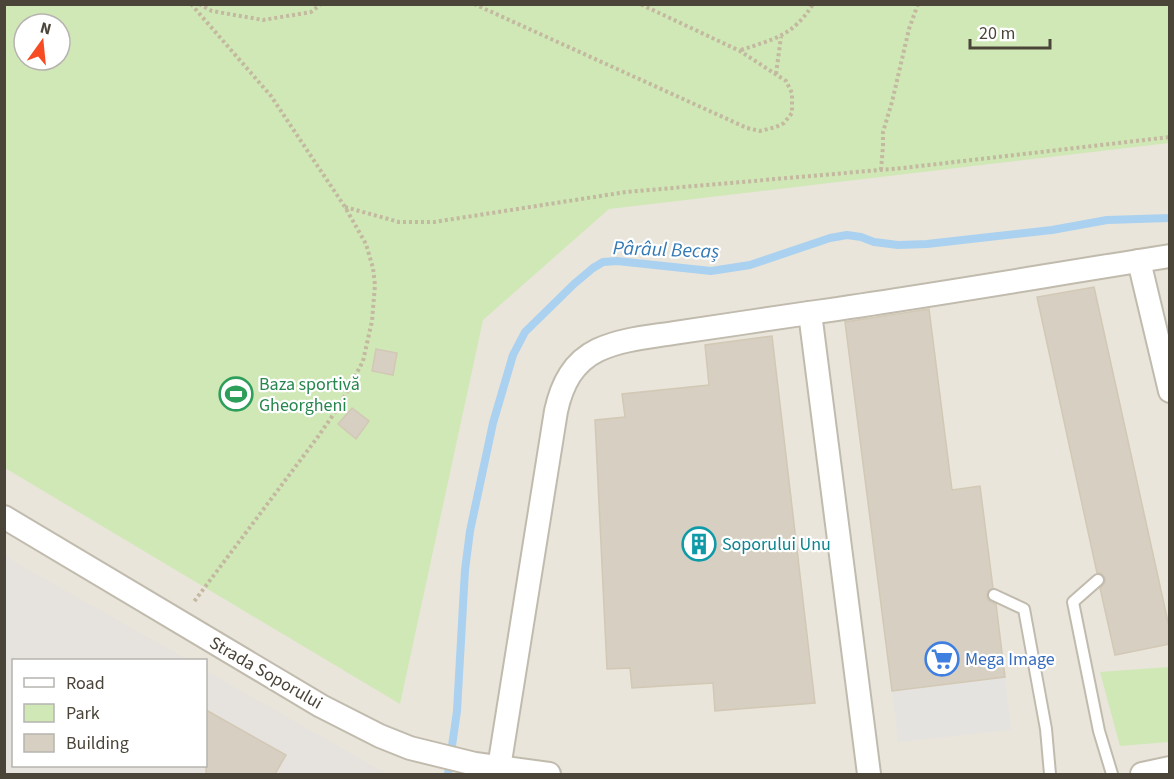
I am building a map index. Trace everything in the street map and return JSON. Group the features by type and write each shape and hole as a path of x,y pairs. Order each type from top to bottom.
{"street":[{"path":"498,771 556,411 562,390 572,371 581,361 603,348 618,343 1170,256"},
{"path":"1139,261 1170,391"},
{"path":"810,313 869,774"},
{"name":"Strada Soporului","path":"4,517 321,706 380,736 410,748 498,771 549,774"},
{"path":"1142,774 1170,768"}],"lane":[{"path":"1098,579 1073,602 1099,731 1112,774"},
{"path":"994,595 1024,609 1046,729 1050,774"}],"path":[{"path":"189,608 340,405 363,361 372,321 375,285 374,268 366,244 345,207 271,96 191,4"},
{"path":"199,4 212,11 263,20 310,12 321,4"},
{"path":"474,4 747,128 760,131 776,128 784,123 792,113 792,93 786,81 740,51 640,4"},
{"path":"740,51 781,37 799,23 813,4"},
{"path":"881,170 883,132 909,28 918,4"},
{"path":"776,74 781,37"},
{"path":"345,207 399,222 434,222 626,192 881,170 1170,137"}],"shaded area":[{"path":"5,5 1169,5 1169,774 5,774"},
{"path":"4,556 186,659 12,659 12,767 207,767 207,672 387,774 5,774"},
{"path":"1005,677 1011,730 898,742 892,691"}],"green space":[{"name":"Baza sportivă Gheorgheni","path":"4,5 1169,5 1169,143 609,209 483,320 400,704 5,468"},
{"path":"1169,667 1169,742 1120,746 1100,672"}],"building":[{"path":"1094,287 1170,631 1170,644 1115,655 1100,588 1105,583 1105,578 1101,573 1097,573 1037,297"},
{"path":"929,309 952,490 980,486 993,588 988,591 987,596 988,600 996,604 1005,677 892,691 845,322"},
{"name":"Soporului Unu","path":"772,336 815,703 715,711 713,683 632,688 630,668 607,669 595,420 625,417 622,394 709,385 705,345"},
{"path":"376,349 397,353 393,375 372,371"},
{"path":"352,408 369,421 356,439 338,424"},
{"path":"207,711 286,755 275,774 206,774"}],"waterway":[{"name":"Pârâul Becaș","path":"448,774 457,711 465,570 470,531 493,423 513,355 525,332 593,268 603,262 617,261 711,271 750,265 830,238 847,235 898,245 927,244 1052,230 1107,220 1170,218"}],"place":[{"name":"Baza sportivă Gheorgheni","path":"236,394"},
{"name":"Soporului Unu","path":"699,544"},
{"name":"Mega Image","path":"942,659"}]}
